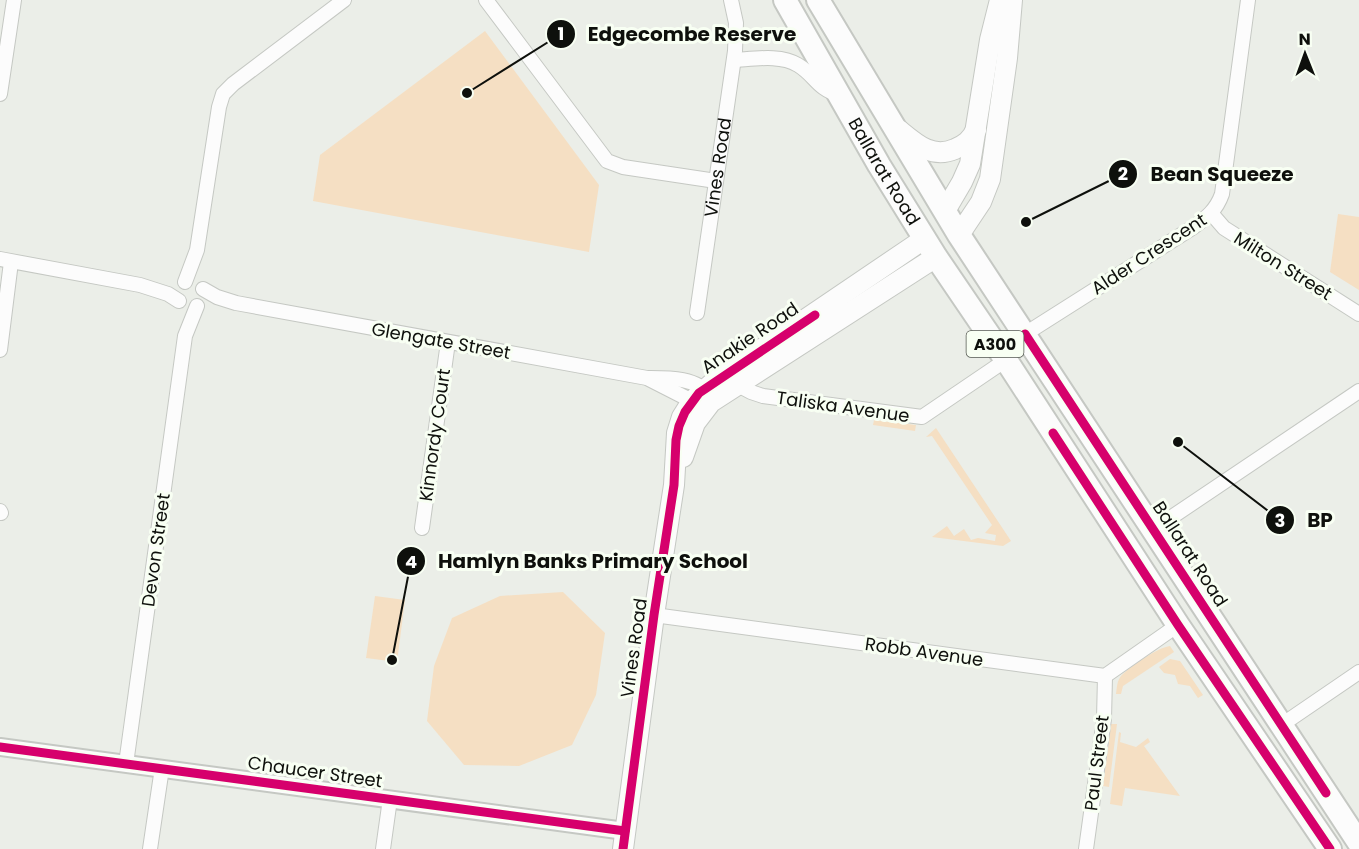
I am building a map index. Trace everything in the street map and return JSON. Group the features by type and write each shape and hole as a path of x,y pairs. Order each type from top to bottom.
{"highway":[{"name":"Ballarat Road","path":"785,0 879,165 930,248 1006,360 1178,625 1330,849"},
{"name":"Ballarat Road","path":"818,0 959,235 1359,843"},
{"name":"Anakie Road","path":"930,248 945,211"},
{"name":"Anakie Road","path":"930,248 959,235"}],"main road":[{"name":"Anakie Road","path":"945,211 970,164 990,40 1000,0"},
{"name":"Anakie Road","path":"959,235 981,202 990,179 1007,58 1012,0"},
{"path":"890,123 919,146 938,153 965,145 976,130"},
{"name":"Anakie Road","path":"704,400 736,384 930,248"},
{"name":"Anakie Road","path":"704,400 930,248"},
{"name":"Vines Road","path":"624,840 654,615 675,485 677,433 682,417 704,400"}],"street":[{"path":"0,94 14,0"},
{"path":"180,302 177,292 197,250 219,107 223,94 232,84 344,0"},
{"path":"486,0 607,161 623,167 716,181"},
{"name":"Vines Road","path":"697,312 734,60 736,35 731,0"},
{"name":"Alder Crescent","path":"1025,334 1192,228 1218,205 1222,194 1248,0"},
{"path":"734,60 775,59 793,62 807,72 821,88 839,95"},
{"name":"Milton Street","path":"1211,213 1224,228 1359,314"},
{"path":"0,350 6,260 140,285 168,294 189,308 198,305 204,297 197,250"},
{"path":"140,285 168,286 193,281 202,287"},
{"name":"Glengate Street","path":"202,287 217,297 236,303 647,378 704,400"},
{"name":"Devon Street","path":"180,302 185,336"},
{"name":"Glengate Street","path":"198,305 236,303"},
{"name":"Devon Street","path":"126,764 185,336 198,305"},
{"name":"Kinnordy Court","path":"422,528 448,342"},
{"name":"Taliska Avenue","path":"736,384 763,396 922,417 1006,360"},
{"path":"1154,529 1359,391"},
{"name":"Robb Avenue","path":"654,615 1105,676"},
{"path":"1105,676 1178,625"},
{"path":"1281,726 1359,672"},
{"name":"Paul Street","path":"1086,849 1104,719 1105,676"},
{"name":"Chaucer Street","path":"0,747 390,799 624,840"},
{"path":"150,849 162,768"},
{"path":"383,849 390,799"}],"shaded area":[{"path":"485,31 599,185 589,252 313,201 320,155"},
{"path":"1338,214 1359,217 1359,290 1330,272"},
{"path":"874,420 916,425 915,431 873,425"},
{"path":"936,428 1011,541 1003,546 932,537 947,526 954,536 964,529 971,540 978,538 995,541 996,535 985,533 992,525 932,436 926,437"},
{"path":"563,592 605,633 596,695 572,745 519,766 464,765 427,721 434,666 452,618 500,596"},
{"path":"375,596 405,600 397,662 366,658"},
{"path":"1170,646 1174,652 1123,686 1121,694 1116,694 1117,684 1125,672 1152,654"},
{"path":"1170,659 1180,661 1203,695 1198,698 1190,686 1178,684 1175,675 1164,673 1159,667"},
{"path":"1111,724 1117,724 1109,787 1103,786"},
{"path":"1119,732 1121,733 1120,742 1136,747 1148,738 1150,742 1144,746 1180,796 1125,788 1122,806 1110,804"}],"cycle path":[{"path":"623,849 674,485 676,440 679,426 685,412 699,393 815,315"},
{"path":"1025,334 1326,793"},
{"path":"1053,433 1178,625 1330,849"},
{"path":"0,747 625,831"}],"place":[{"name":"Edgecombe Reserve","path":"467,93"},
{"name":"Bean Squeeze","path":"1026,222"},
{"name":"BP","path":"1178,442"},
{"name":"Hamlyn Banks Primary School","path":"392,660"}]}
